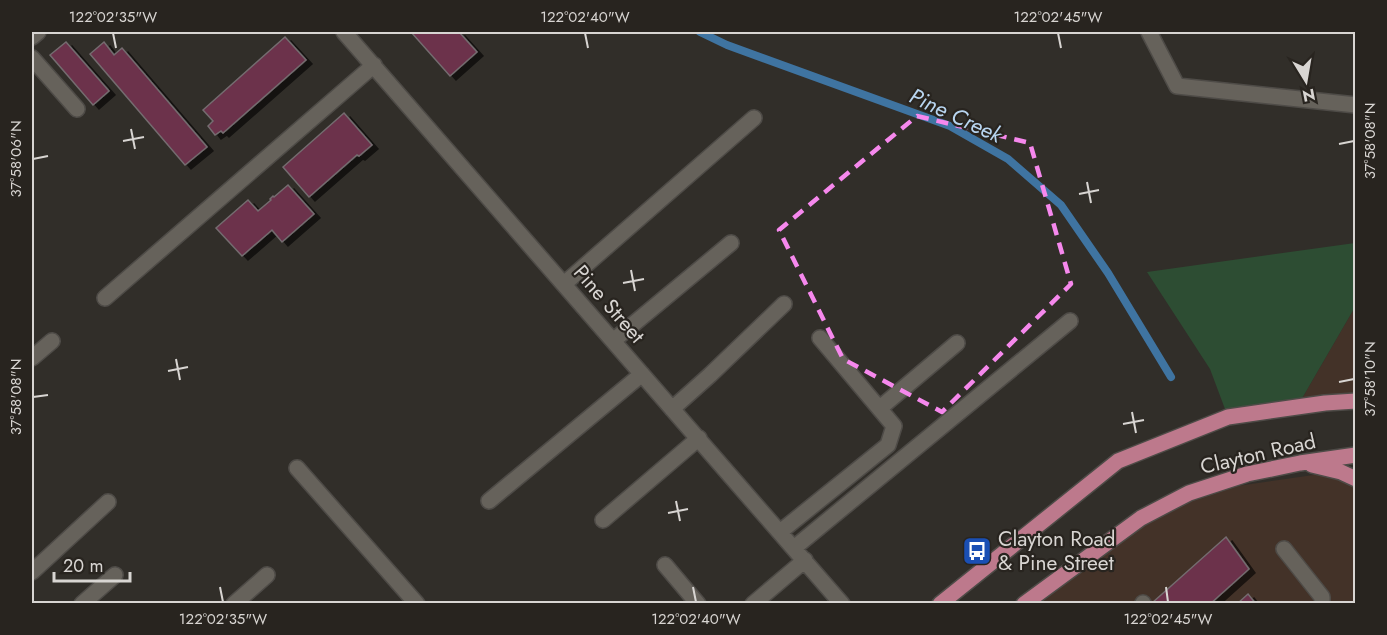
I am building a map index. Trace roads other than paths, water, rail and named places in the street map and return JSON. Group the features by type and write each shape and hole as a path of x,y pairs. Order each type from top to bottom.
{"main road":[{"name":"Clayton Road","path":"940,603 1118,461 1228,417 1325,403 1356,401"},
{"name":"Clayton Road","path":"1024,603 1141,518 1189,493 1247,474 1356,455"},
{"path":"1300,463 1341,472 1356,479"}],"street":[{"path":"32,37 38,32"},
{"name":"Pine Street","path":"344,32 842,603"},
{"path":"1149,32 1177,86 1356,105"},
{"path":"32,58 77,109"},
{"path":"105,298 374,65"},
{"path":"564,284 754,118"},
{"path":"613,341 731,243"},
{"path":"672,409 783,304"},
{"path":"753,603 799,554 1070,321"},
{"path":"780,532 888,445 894,426 820,338"},
{"path":"32,358 52,341"},
{"path":"879,408 957,343"},
{"path":"489,501 642,374"},
{"path":"603,520 699,438"},
{"path":"297,468 417,603"},
{"path":"32,572 108,502"},
{"path":"1284,549 1322,597 1322,603"},
{"path":"665,565 698,603"},
{"path":"82,603 115,575"},
{"path":"234,603 267,575"}],"waterway":[{"name":"Pine Creek","path":"700,32 727,45 950,126 1008,159 1061,205 1108,273 1171,377"}],"place":[{"name":"Clayton Road & Pine Street","path":"977,551"}]}
